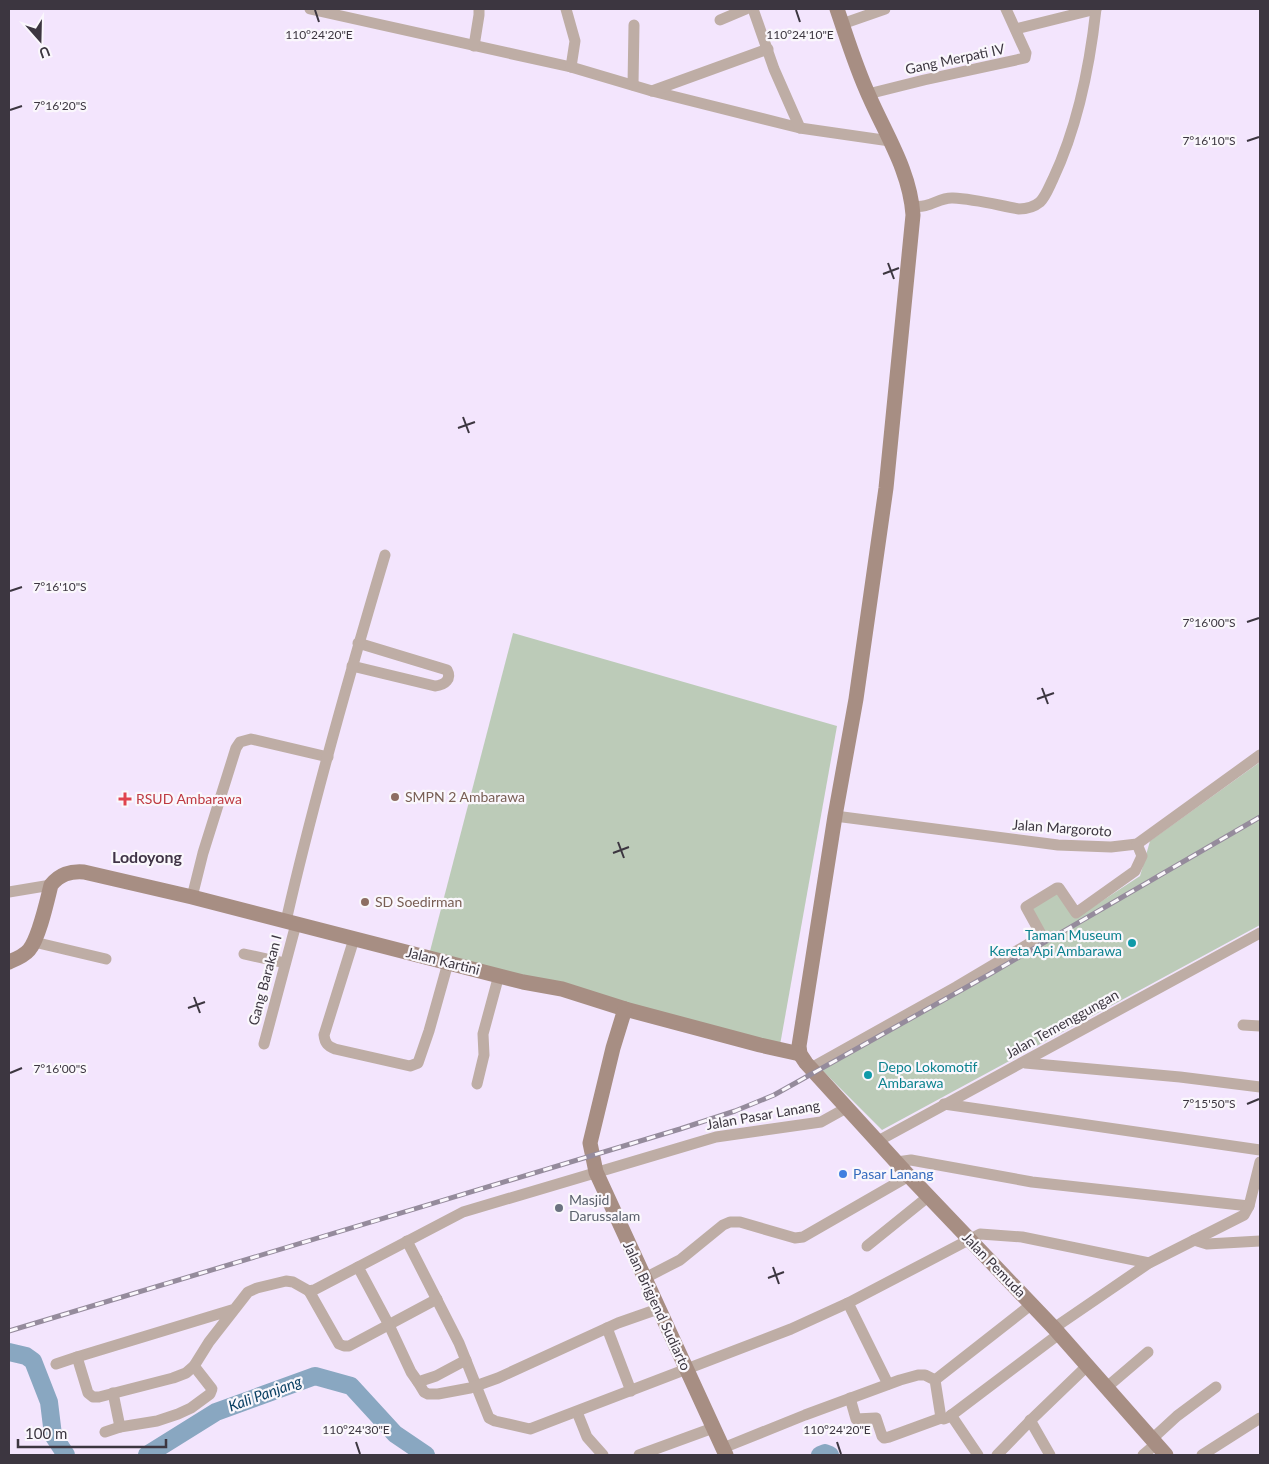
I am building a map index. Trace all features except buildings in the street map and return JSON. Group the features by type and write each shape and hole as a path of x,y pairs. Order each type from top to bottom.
{"main road":[{"path":"800,1054 799,1036 834,816 856,699 886,488 910,251 912,206 906,179 868,94 836,9"},
{"name":"Jalan Kartini","path":"51,885 57,878 67,873 84,872 192,897 499,976 562,989 625,1009 800,1054"},
{"path":"9,962 18,959 29,950 34,942 51,885"},
{"name":"Jalan Brigjend Sudiarto","path":"625,1009 613,1048 590,1143 591,1155 596,1172 724,1452"},
{"name":"Jalan Pemuda","path":"800,1054 909,1176 1057,1331 1158,1446"}],"street":[{"path":"310,9 571,67 652,91 800,128 890,141"},
{"path":"474,46 479,9"},
{"path":"566,9 575,41 571,67"},
{"path":"720,20 746,9"},
{"path":"753,9 800,128"},
{"path":"842,24 885,9"},
{"name":"Gang Merpati IV","path":"868,94 924,80 1022,60 1026,53 1006,9"},
{"path":"912,206 926,206 954,198 1027,209 1041,201 1046,193 1064,154 1092,46 1096,9 1016,29"},
{"path":"633,85 634,25"},
{"path":"652,91 768,49"},
{"name":"Gang Barakan I","path":"264,1044 285,963 299,864 358,643 385,555"},
{"path":"352,666 436,686 442,685 449,678 450,674 447,670 358,643"},
{"path":"192,897 203,853 236,748 240,742 251,739 328,757"},
{"name":"Jalan Margoroto","path":"834,816 1058,845 1112,847 1137,844 1260,755"},
{"path":"815,1073 1042,936 1026,907 1042,897 1060,888 1076,913 1132,875 1142,856 1137,844"},
{"path":"9,892 51,885"},
{"name":"Jalan Temenggungan","path":"878,1141 1260,932"},
{"path":"354,939 324,1035 328,1046 355,1054 410,1066 418,1063 448,963"},
{"path":"34,942 106,959"},
{"path":"244,954 285,963"},
{"path":"477,1084 484,1055 483,1034 499,976"},
{"path":"1244,1025 1260,1026"},
{"path":"1025,1062 1260,1087"},
{"path":"944,1104 1260,1150"},
{"name":"Jalan Pasar Lanang","path":"309,1291 318,1289 463,1212 716,1137 821,1122 848,1107"},
{"path":"897,1162 911,1160 1032,1182 1249,1206"},
{"path":"850,1398 856,1419 876,1418 884,1438 946,1417 1149,1263 1244,1215 1249,1206 1260,1162"},
{"path":"645,1278 680,1260 723,1225 730,1222 740,1222 795,1238 803,1237 909,1176"},
{"path":"867,1246 929,1196"},
{"path":"407,1241 466,1360 489,1418 530,1430 791,1329 848,1303 980,1234 1022,1237 1149,1263"},
{"path":"1194,1240 1207,1244 1260,1241"},
{"path":"358,1267 389,1325 411,1372 424,1392 428,1394 438,1394 477,1386 618,1323 658,1309"},
{"path":"77,1357 88,1393 93,1396 113,1393 172,1378 194,1366 209,1342 248,1292 256,1288 286,1282 293,1282 309,1291 339,1344 349,1346 437,1300"},
{"path":"848,1303 888,1384"},
{"path":"935,1380 1032,1304"},
{"path":"56,1364 235,1309"},
{"path":"607,1328 631,1391"},
{"path":"1107,1387 1148,1352"},
{"path":"418,1382 436,1376 466,1360"},
{"path":"105,1432 120,1427 169,1418 191,1408 210,1394 212,1389 194,1366"},
{"path":"997,1455 1030,1420 1087,1366"},
{"path":"724,1452 850,1398 888,1384 918,1375 925,1375 935,1380 946,1417 978,1455"},
{"path":"1143,1455 1158,1446 1177,1416 1216,1387"},
{"path":"113,1393 120,1427"},
{"path":"577,1412 587,1437 603,1455"},
{"path":"1202,1455 1260,1418"},
{"path":"1030,1420 1050,1455"},
{"path":"639,1455 712,1428"}],"green space":[{"path":"513,633 837,726 780,1045 429,955"},
{"name":"Taman Museum Kereta Api Ambarawa","path":"1260,762 1260,925 882,1130 820,1068 1046,938 1028,908 1058,890 1076,918 1140,876 1150,841"}],"waterway":[{"name":"Kali Panjang","path":"9,1352 26,1356 33,1361 49,1402 53,1435 66,1455"},
{"name":"Kali Panjang","path":"147,1455 216,1412 315,1376 351,1386 395,1434 426,1455"},
{"name":"Kali Panjang","path":"820,1455 825,1453 830,1455"}],"railway":[{"path":"9,1331 680,1129 735,1111 774,1095 990,974 1260,817"}],"place":[{"name":"SMPN 2 Ambarawa","path":"395,797"},
{"name":"RSUD Ambarawa","path":"125,799"},
{"name":"SD Soedirman","path":"365,902"},
{"name":"Taman Museum Kereta Api Ambarawa","path":"1132,943"},
{"name":"Depo Lokomotif Ambarawa","path":"868,1075"},
{"name":"Pasar Lanang","path":"843,1174"},
{"name":"Masjid Darussalam","path":"559,1208"}],"district":[{"name":"Lodoyong","path":"147,857"}]}
